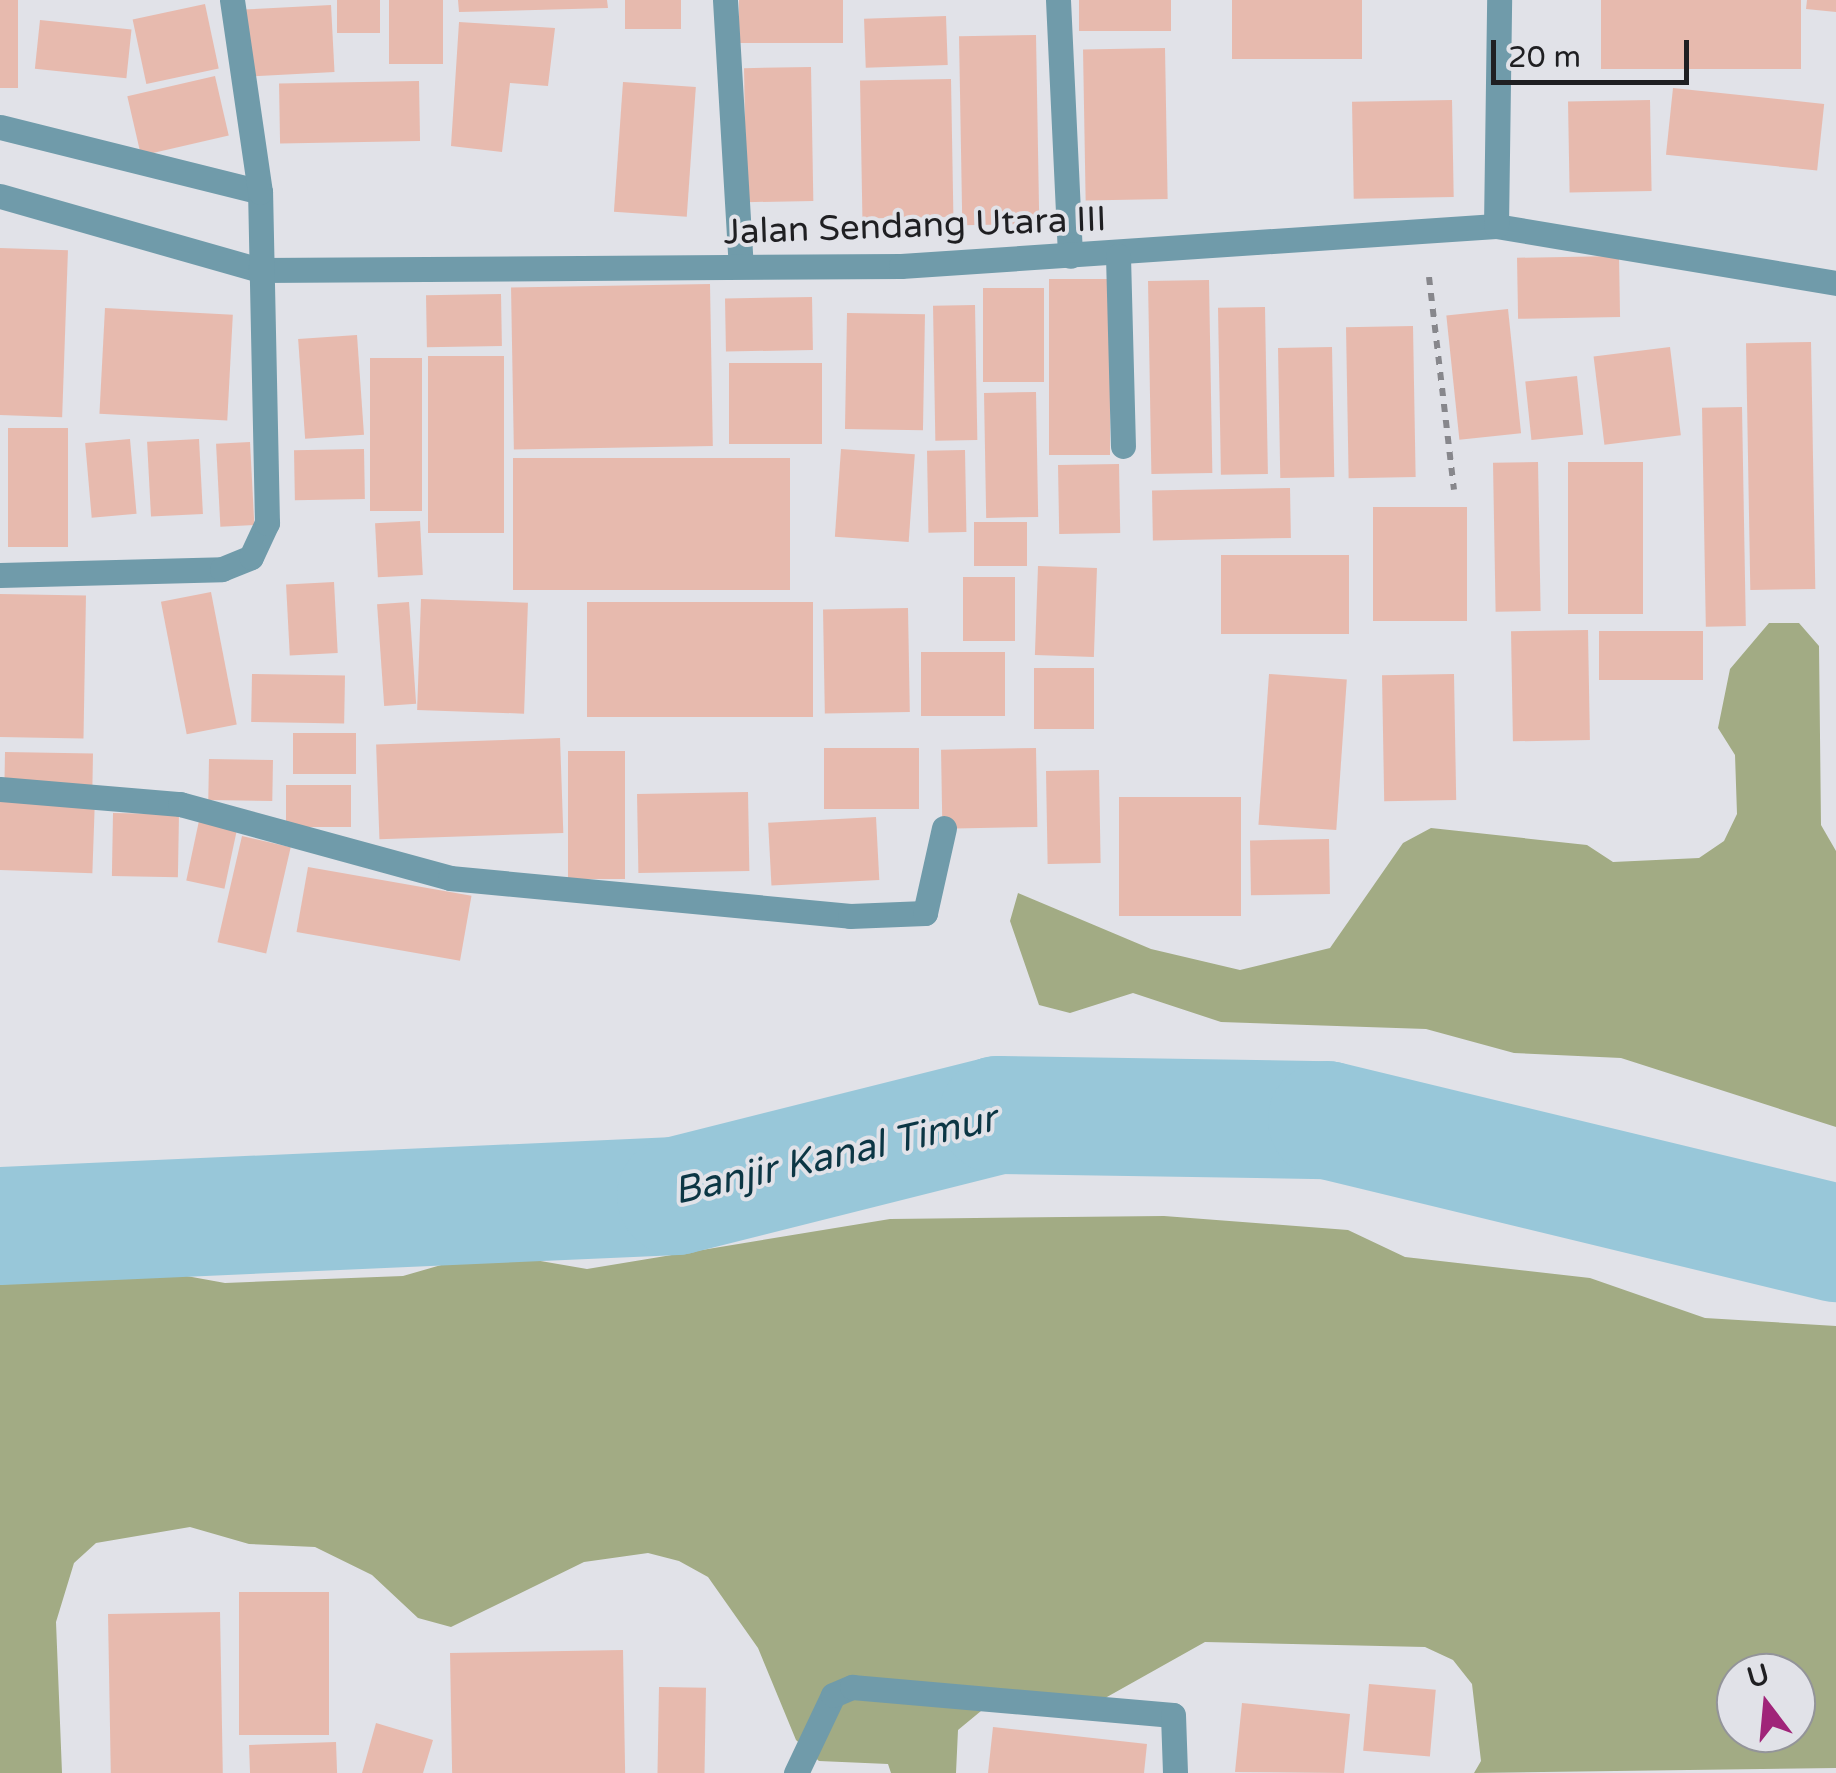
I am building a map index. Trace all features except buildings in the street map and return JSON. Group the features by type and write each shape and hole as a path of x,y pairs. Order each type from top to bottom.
{"street":[{"path":"0,575 222,569 251,557 267,523 260,192 232,0"},
{"path":"726,0 741,266"},
{"path":"1058,0 1070,256"},
{"path":"1496,226 1498,0"},
{"path":"0,127 260,192"},
{"name":"Jalan Sendang Utara III","path":"0,196 260,270 741,266 1118,256 1496,226 1836,283"},
{"path":"1118,256 1123,446"},
{"path":"0,789 180,804 450,878 850,916 925,912 944,828"},
{"path":"796,1773 833,1695 852,1687 1173,1714 1176,1773"}],"path":[{"path":"1423,231 1454,490"}],"green space":[{"path":"1769,623 1799,623 1819,646 1821,825 1836,851 1836,1127 1621,1058 1514,1053 1426,1029 1221,1022 1133,993 1070,1013 1039,1005 1010,921 1018,893 1151,949 1240,970 1330,948 1403,843 1431,828 1587,845 1613,862 1699,858 1724,841 1737,814 1735,755 1718,728 1730,669"},
{"path":"1164,1216 1348,1230 1405,1257 1590,1278 1705,1318 1836,1326 1836,1768 1474,1773 1481,1761 1472,1684 1453,1660 1425,1647 1205,1642 1098,1702 981,1711 958,1730 956,1773 891,1773 888,1764 819,1761 796,1740 758,1648 708,1577 679,1561 648,1553 584,1562 451,1627 418,1618 372,1575 315,1547 249,1544 190,1527 96,1543 74,1563 56,1622 62,1773 0,1773 0,1284 148,1269 225,1283 403,1276 462,1259 523,1258 587,1269 890,1219"}],"waterway":[{"name":"Banjir Kanal Timur","path":"0,1226 676,1196 998,1115 1327,1120 1836,1243"}]}
